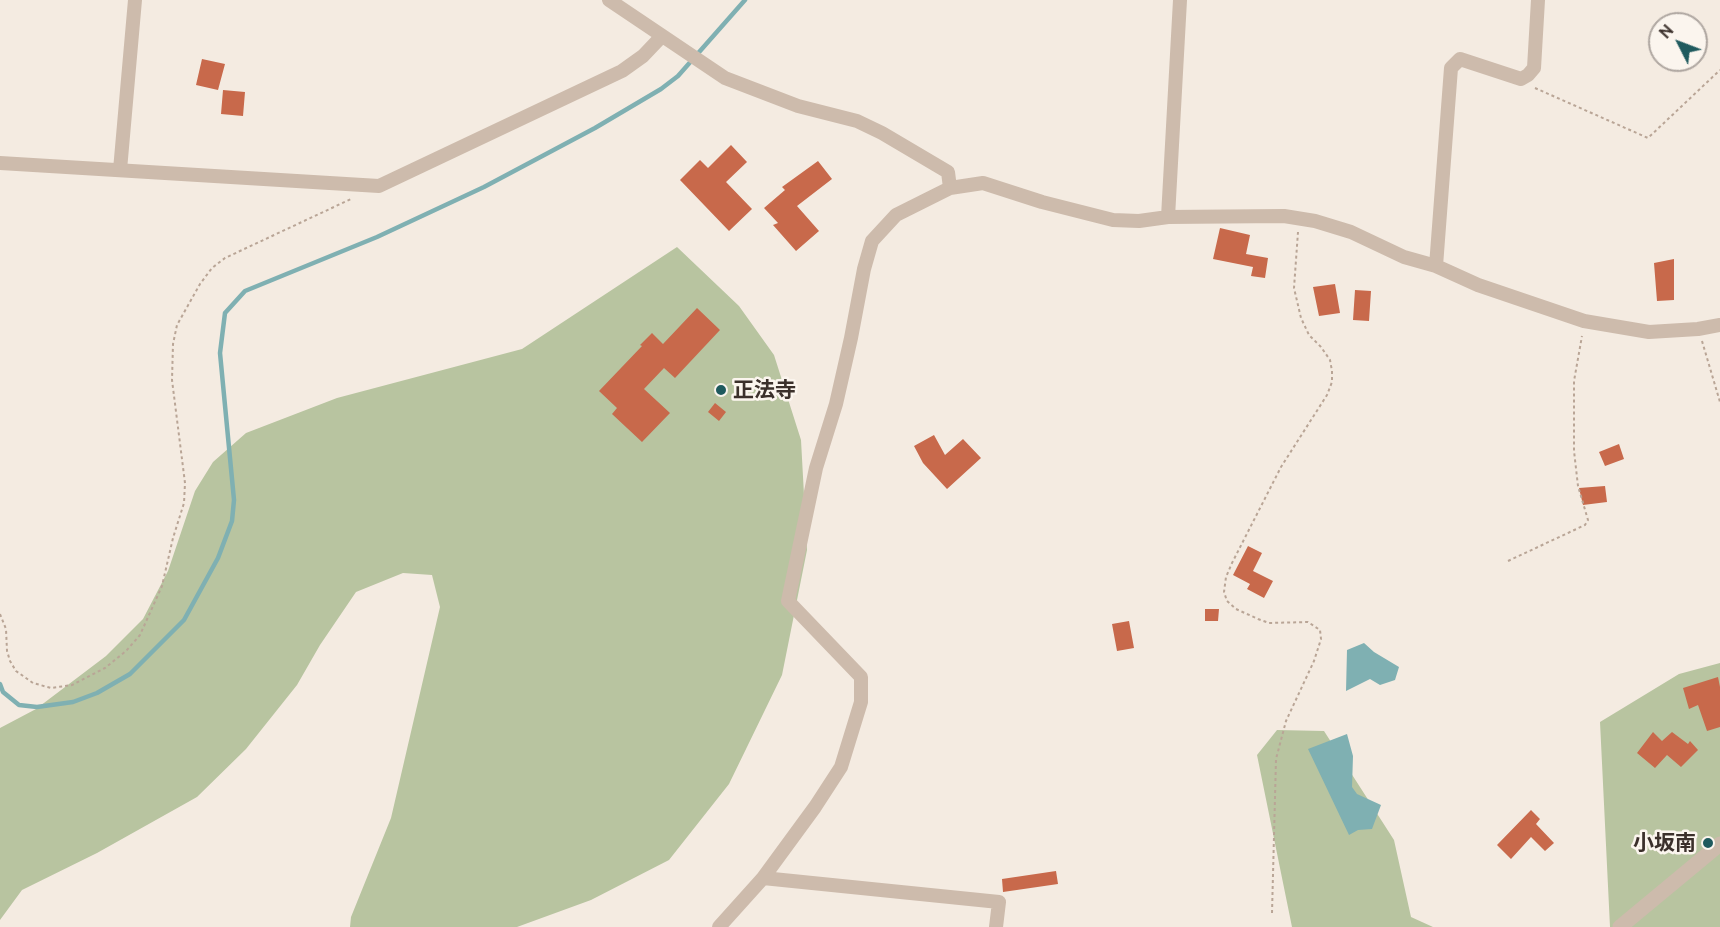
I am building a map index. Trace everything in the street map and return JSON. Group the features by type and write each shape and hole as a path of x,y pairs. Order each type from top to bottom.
{"street":[{"path":"120,170 135,0"},
{"path":"609,0 725,78 798,106 857,121 882,133 948,172 950,188"},
{"path":"1168,218 1180,0"},
{"path":"1436,266 1451,68 1460,59 1521,79 1528,75 1534,68 1538,0"},
{"path":"0,163 379,186 622,71 664,38"},
{"path":"719,927 764,878 815,807 840,766 861,702 861,677 788,601 816,468 844,371 864,269 872,241 896,215 950,188 983,183 1042,202 1113,220 1284,216 1315,221 1351,232 1404,257 1436,266 1478,285 1584,321 1649,332 1698,329 1720,325"},
{"path":"1620,927 1720,844"},
{"path":"764,878 999,902 996,927"}],"path":[{"path":"1528,75 1536,90 1647,138 1720,70"},
{"path":"0,614 6,629 10,661 16,671 33,683 51,688 72,685 105,668 126,651 140,635 162,586 173,537 184,503 185,483 172,380 173,344 177,325 200,284 212,268 225,258 379,186"},
{"path":"1272,913 1276,759 1286,721 1322,639 1320,630 1308,622 1269,622 1236,609 1227,601 1224,592 1226,577 1276,476 1327,395 1332,382 1330,360 1309,334 1301,318 1294,288 1300,219"},
{"path":"1508,561 1585,525 1588,520 1578,486 1574,451 1574,381 1584,321"},
{"path":"1698,329 1720,402"}],"green space":[{"path":"677,247 739,306 774,355 801,440 807,550 782,675 729,784 669,860 591,900 517,927 350,927 351,917 391,818 440,607 432,575 403,573 356,592 320,645 297,685 246,749 197,797 97,853 22,890 0,920 0,728 36,709 106,656 143,619 168,571 195,491 213,462 246,433 337,398 522,349"},
{"path":"1720,663 1720,927 1610,927 1600,722 1679,674"},
{"path":"1277,730 1324,731 1394,840 1411,917 1433,927 1292,927 1257,755"}],"water":[{"path":"1364,643 1399,667 1395,680 1380,685 1370,679 1346,691 1347,650"},
{"path":"1347,734 1353,756 1352,787 1357,794 1381,805 1372,829 1358,830 1349,835 1308,749"}],"building":[{"path":"202,59 225,64 218,90 196,85"},
{"path":"223,90 245,92 243,116 221,114"},
{"path":"731,145 747,162 726,182 752,209 729,231 680,180 700,160 708,168"},
{"path":"818,161 832,179 797,206 819,231 796,251 773,225 778,223 764,208 785,190 782,187"},
{"path":"1220,228 1250,235 1246,254 1268,258 1265,278 1251,276 1253,267 1213,259"},
{"path":"1674,259 1674,300 1657,301 1654,263"},
{"path":"1335,284 1340,313 1319,316 1313,287"},
{"path":"1355,290 1371,291 1369,321 1353,320"},
{"path":"697,308 720,330 675,378 664,368 644,389 670,413 642,442 612,414 617,408 599,391 652,333 663,344"},
{"path":"715,403 726,412 719,421 708,412"},
{"path":"934,435 945,455 963,439 981,458 947,489 923,463 914,446"},
{"path":"1619,444 1624,459 1605,466 1599,452"},
{"path":"1605,486 1607,502 1583,505 1579,488"},
{"path":"1248,546 1262,553 1253,571 1273,581 1264,598 1247,589 1250,584 1233,575"},
{"path":"1205,609 1219,609 1218,621 1205,621"},
{"path":"1129,621 1134,648 1117,651 1112,624"},
{"path":"1718,677 1720,727 1707,731 1698,705 1689,709 1683,688"},
{"path":"1653,732 1662,741 1672,732 1688,744 1690,741 1698,750 1681,767 1667,755 1655,768 1637,753"},
{"path":"1531,810 1540,819 1536,824 1554,843 1545,851 1531,837 1511,859 1497,845"},
{"path":"1056,871 1058,884 1003,892 1002,879"}],"waterway":[{"path":"0,684 3,692 19,705 37,707 73,702 97,693 130,674 184,620 218,558 232,521 234,500 220,353 225,313 245,291 377,237 484,187 595,128 661,89 678,76 745,0"}],"place":[{"name":"正法寺","path":"721,390"},
{"name":"小坂南","path":"1708,843"}]}
